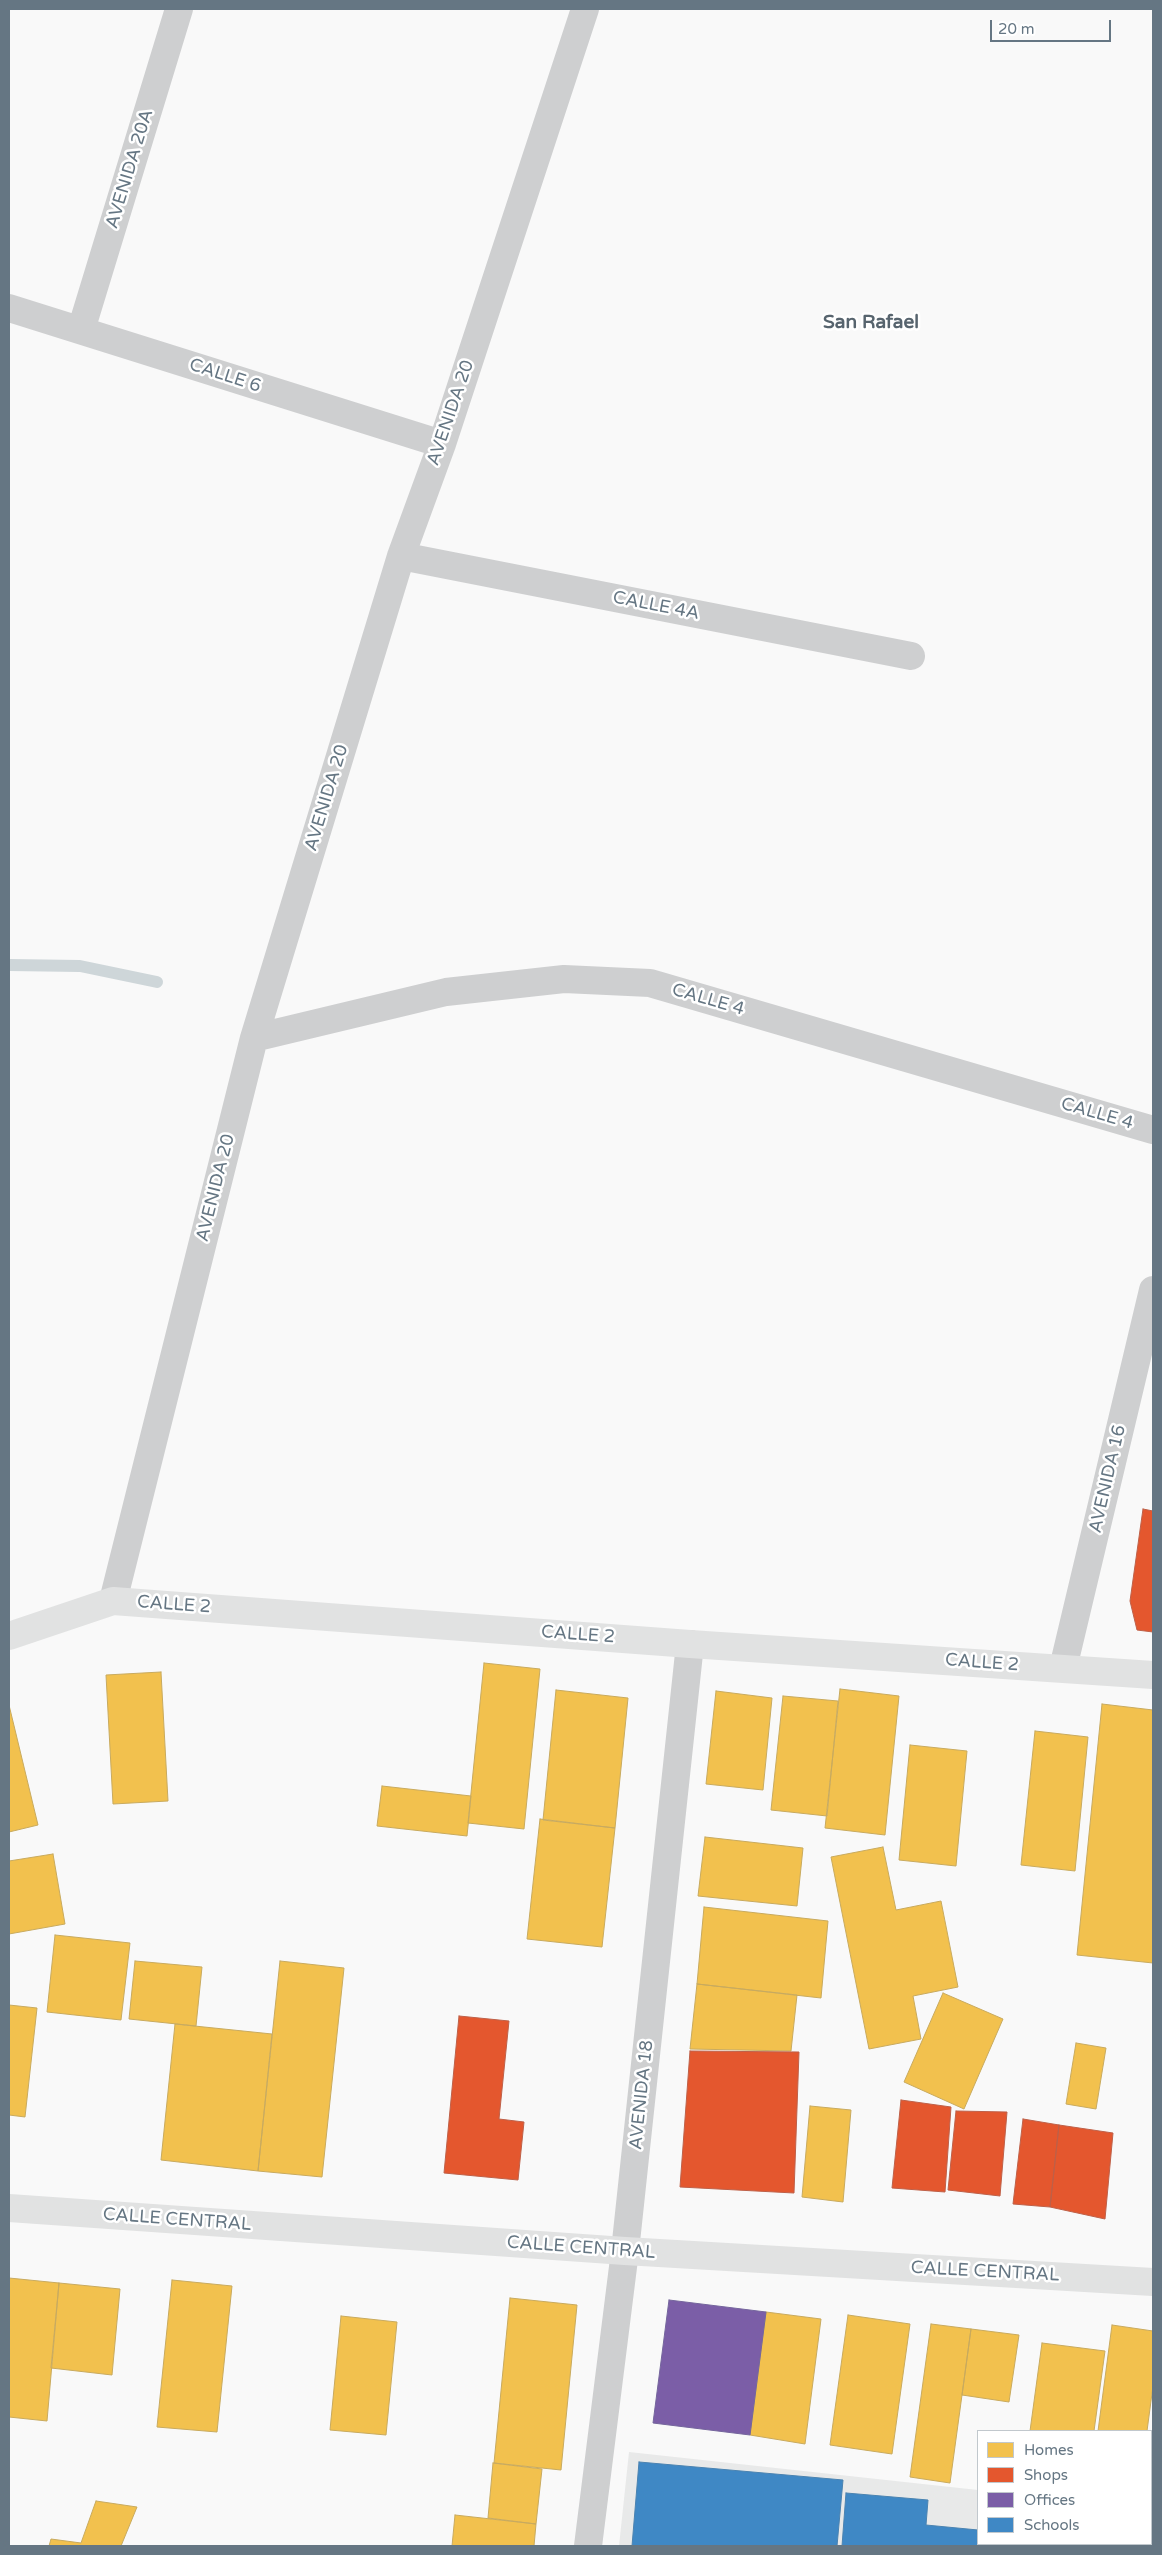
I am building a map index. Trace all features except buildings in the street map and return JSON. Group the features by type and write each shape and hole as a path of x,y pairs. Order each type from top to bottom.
{"main road":[{"name":"CALLE 2","path":"9,1636 113,1601 690,1644 1153,1675"},
{"name":"CALLE CENTRAL","path":"9,2208 625,2251 1153,2282"}],"street":[{"name":"AVENIDA 20A","path":"81,330 179,9"},
{"name":"AVENIDA 20","path":"113,1601 254,1038 401,556 442,444 586,9"},
{"name":"CALLE 6","path":"9,308 442,444"},
{"name":"CALLE 4A","path":"401,556 911,656"},
{"name":"CALLE 4","path":"254,1038 446,992 564,979 650,983 1153,1130"},
{"name":"AVENIDA 16","path":"1063,1668 1153,1290"},
{"name":"AVENIDA 18","path":"588,2546 625,2251 690,1644"}],"shaded area":[{"path":"629,2452 977,2490 977,2545 1152,2545 1153,2509 1153,2546 619,2546"}],"waterway":[{"path":"9,965 80,966 157,982"}],"district":[{"name":"San Rafael","path":"871,323"}]}
